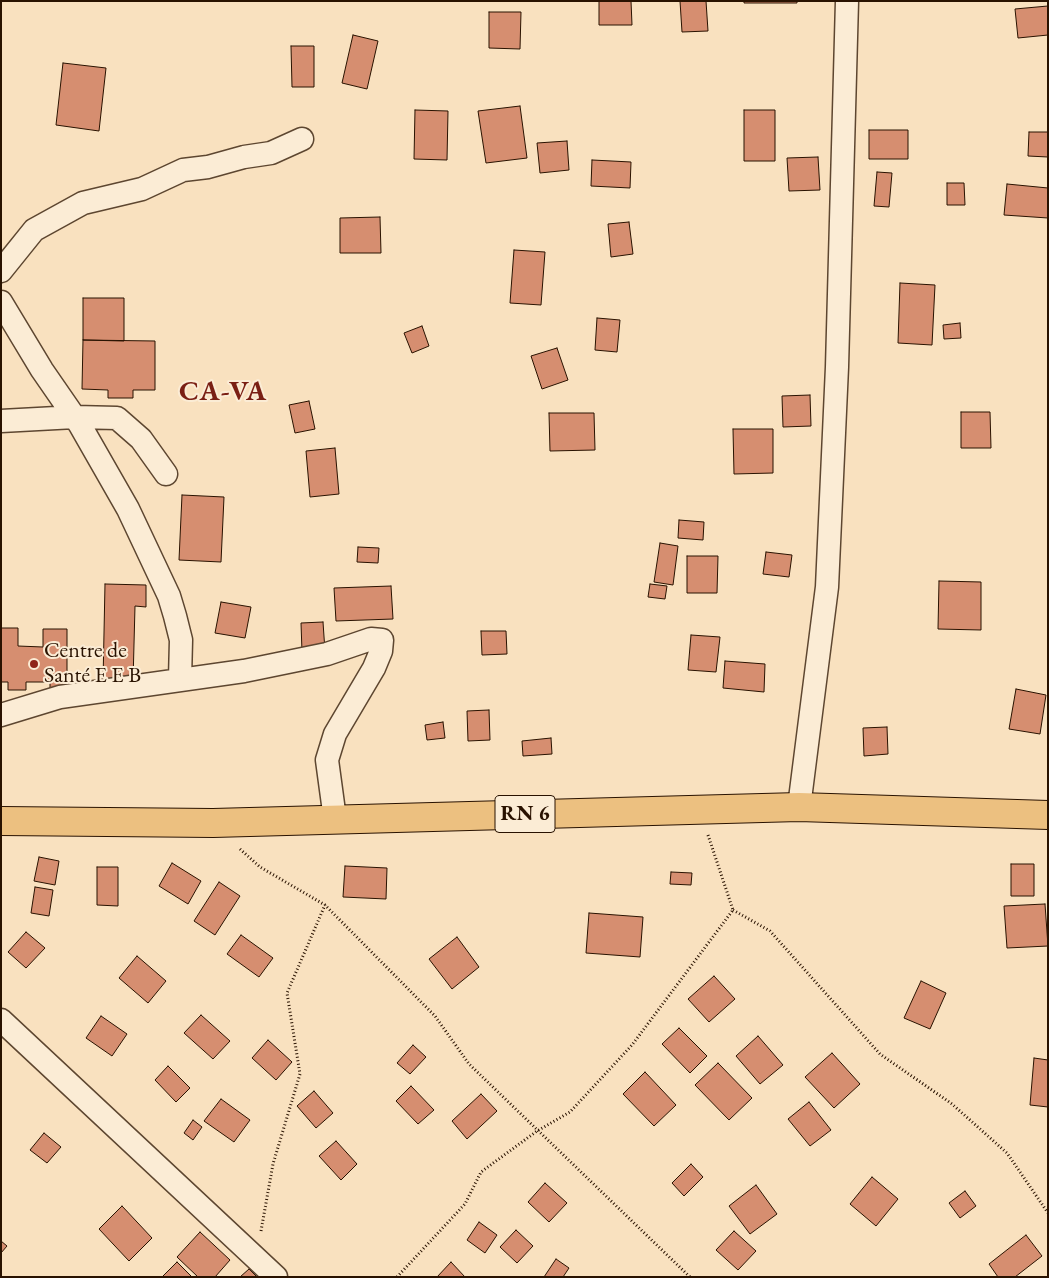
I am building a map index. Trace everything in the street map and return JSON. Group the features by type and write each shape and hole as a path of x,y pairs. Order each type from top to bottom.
{"main road":[{"name":"RN 6","path":"1,821 213,823 799,807 1048,815"}],"street":[{"path":"799,807 827,587 837,367 847,1"},
{"path":"1,271 34,230 82,203 142,189 183,170 208,167 244,157 271,153 302,139"},
{"path":"1,302 42,370 75,417 128,509 169,596 181,640 180,679"},
{"path":"1,421 75,417 117,418 141,439 166,474"},
{"path":"1,715 60,698 244,671 327,654 371,639 382,640 381,651 374,668 335,734 327,760 335,819"},
{"path":"1,1020 276,1277"}],"path":[{"path":"700,809 733,910 770,931 880,1054 952,1104 1007,1153 1048,1213"},
{"path":"213,823 260,867 325,905 435,1016 469,1064 690,1277"},
{"path":"256,1259 273,1164 300,1074 287,993 325,905"},
{"path":"397,1277 465,1204 480,1172 538,1131 570,1112 632,1045 733,910"}],"building":[{"path":"599,1 631,1 632,25 599,25"},
{"path":"680,1 706,1 708,31 682,32"},
{"path":"744,1 797,1 797,3 744,3"},
{"path":"1048,6 1048,35 1018,38 1015,9"},
{"path":"489,12 521,12 520,49 489,48"},
{"path":"353,35 378,41 367,89 342,83"},
{"path":"291,46 314,46 314,87 292,87"},
{"path":"63,63 106,68 99,131 56,125"},
{"path":"520,106 527,158 486,163 478,111"},
{"path":"415,110 448,111 447,160 414,159"},
{"path":"744,110 775,110 775,161 744,161"},
{"path":"869,130 908,130 908,159 869,159"},
{"path":"1029,132 1048,132 1048,157 1028,156"},
{"path":"567,141 569,170 540,173 537,143"},
{"path":"818,157 820,190 789,191 787,158"},
{"path":"592,160 631,162 630,188 591,186"},
{"path":"877,172 892,173 889,207 874,206"},
{"path":"947,183 964,183 965,205 947,205"},
{"path":"1007,184 1048,188 1048,218 1004,215"},
{"path":"380,217 381,253 340,253 340,218"},
{"path":"629,222 633,254 611,257 608,224"},
{"path":"514,250 545,252 541,305 510,303"},
{"path":"900,283 935,285 932,345 898,343"},
{"path":"83,298 124,298 124,341 83,340"},
{"path":"597,318 620,320 617,352 595,350"},
{"path":"960,323 961,338 944,339 943,325"},
{"path":"422,326 429,346 412,353 404,333"},
{"path":"83,340 155,341 155,390 133,390 133,398 108,398 108,390 82,389"},
{"path":"557,348 568,380 542,389 531,356"},
{"path":"810,395 811,426 783,427 782,396"},
{"path":"309,401 315,429 295,433 289,405"},
{"path":"961,412 990,412 991,448 961,448"},
{"path":"549,413 594,413 595,450 550,451"},
{"path":"733,429 773,429 773,473 734,474"},
{"path":"335,448 339,494 310,497 306,451"},
{"path":"182,495 224,497 221,562 179,560"},
{"path":"679,520 704,522 703,540 678,538"},
{"path":"660,543 678,546 673,585 654,582"},
{"path":"358,547 379,548 378,563 357,562"},
{"path":"766,552 792,555 789,577 763,574"},
{"path":"687,556 718,556 717,593 687,593"},
{"path":"939,581 981,582 981,630 938,629"},
{"path":"105,584 146,585 146,607 135,606 133,682 103,682"},
{"path":"650,584 667,586 665,599 648,597"},
{"path":"391,586 393,619 336,621 334,588"},
{"path":"221,602 251,607 245,638 215,633"},
{"path":"323,622 325,651 302,652 301,623"},
{"name":"Centre de Santé E E B","path":"1,628 18,628 18,646 43,647 43,629 67,629 67,691 50,691 50,682 26,682 26,690 8,690 8,682 1,682"},
{"path":"481,631 506,631 507,654 482,655"},
{"path":"691,635 720,637 716,672 688,670"},
{"path":"725,661 765,664 764,692 723,688"},
{"path":"1016,689 1046,695 1040,734 1009,729"},
{"path":"489,710 490,740 468,741 467,711"},
{"path":"443,722 445,738 427,740 425,725"},
{"path":"887,727 888,754 864,756 863,728"},
{"path":"551,738 552,754 523,756 522,741"},
{"path":"39,857 59,861 55,885 34,881"},
{"path":"172,863 201,881 188,904 159,886"},
{"path":"1011,864 1034,864 1034,896 1011,896"},
{"path":"345,866 387,868 386,899 343,897"},
{"path":"97,867 118,867 118,906 97,905"},
{"path":"671,872 692,873 691,885 670,884"},
{"path":"219,882 240,896 215,935 194,921"},
{"path":"35,887 53,890 49,916 31,913"},
{"path":"1045,904 1048,946 1007,948 1004,906"},
{"path":"589,913 643,917 640,957 586,953"},
{"path":"26,932 45,948 26,968 8,952"},
{"path":"241,935 273,958 259,977 227,954"},
{"path":"457,937 479,967 452,989 429,959"},
{"path":"137,956 166,981 148,1003 119,978"},
{"path":"714,976 735,999 709,1022 688,999"},
{"path":"921,981 946,993 930,1029 904,1018"},
{"path":"201,1015 230,1041 213,1059 184,1033"},
{"path":"101,1016 127,1034 112,1056 86,1038"},
{"path":"679,1028 707,1056 690,1073 662,1044"},
{"path":"758,1036 783,1065 760,1084 736,1056"},
{"path":"268,1040 292,1062 276,1080 252,1058"},
{"path":"413,1045 426,1057 410,1074 397,1063"},
{"path":"832,1053 860,1084 834,1108 805,1077"},
{"path":"1034,1058 1048,1060 1048,1107 1030,1105"},
{"path":"718,1063 752,1098 729,1120 695,1085"},
{"path":"168,1066 190,1088 176,1102 155,1080"},
{"path":"645,1072 676,1105 654,1126 623,1094"},
{"path":"411,1086 434,1110 418,1124 396,1101"},
{"path":"314,1091 333,1113 316,1128 297,1106"},
{"path":"481,1094 497,1111 467,1139 452,1121"},
{"path":"221,1099 250,1120 234,1142 204,1121"},
{"path":"809,1102 831,1130 810,1146 788,1119"},
{"path":"193,1120 202,1127 193,1140 184,1133"},
{"path":"44,1133 61,1147 47,1163 30,1150"},
{"path":"336,1141 357,1164 341,1180 319,1156"},
{"path":"691,1164 703,1177 684,1196 672,1183"},
{"path":"872,1177 898,1199 876,1226 850,1204"},
{"path":"545,1183 567,1203 549,1222 528,1202"},
{"path":"756,1185 777,1214 750,1234 729,1206"},
{"path":"965,1191 976,1206 960,1218 949,1203"},
{"path":"122,1206 152,1238 129,1261 99,1229"},
{"path":"479,1222 497,1235 485,1253 467,1240"},
{"path":"516,1230 533,1246 517,1263 500,1247"},
{"path":"734,1231 756,1251 738,1270 716,1250"},
{"path":"200,1232 230,1260 215,1277 198,1277 177,1257"},
{"path":"1026,1235 1042,1256 1015,1277 998,1277 989,1264"},
{"path":"1,1241 7,1246 1,1253"},
{"path":"556,1259 569,1268 563,1277 544,1277"},
{"path":"177,1262 192,1277 162,1277"},
{"path":"451,1262 465,1277 437,1277"},
{"path":"249,1269 257,1277 240,1277"}],"place":[{"name":"Centre de Santé E E B","path":"34,664"}],"district":[{"name":"CA-VA","path":"223,392"}]}
